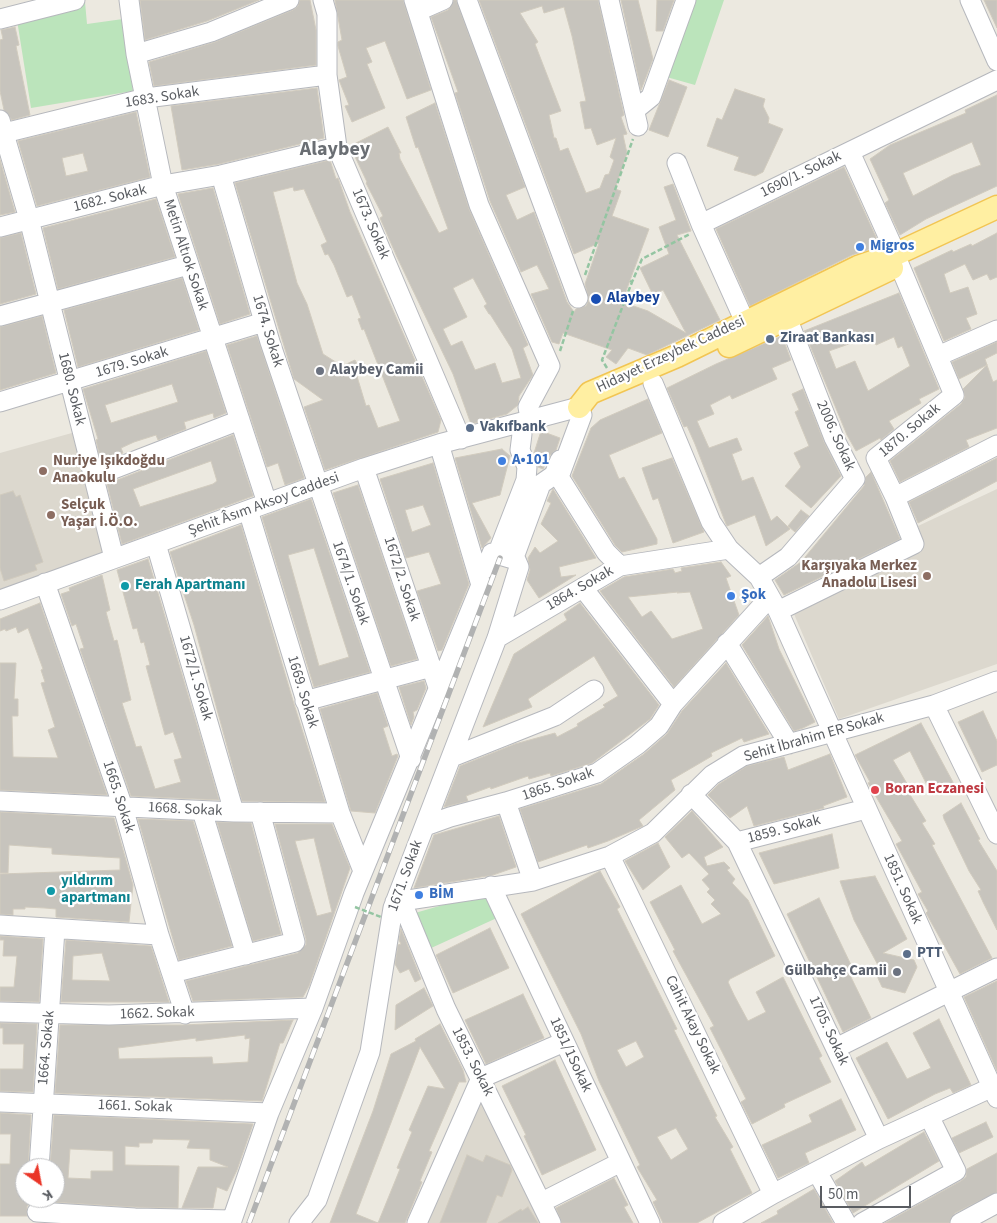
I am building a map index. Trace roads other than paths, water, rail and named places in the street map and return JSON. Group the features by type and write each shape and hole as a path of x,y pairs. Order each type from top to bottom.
{"main road":[{"name":"Hidayet Erzeybek Caddesi","path":"579,407 590,407 653,383 788,320 997,207"},
{"name":"Hidayet Erzeybek Caddesi","path":"579,407 590,393 678,356 858,267 898,259 997,217"}],"street":[{"path":"0,19 75,0"},
{"name":"Metin Altıok Sokak","path":"129,0 136,54 162,186 267,503"},
{"path":"136,54 211,32 288,0"},
{"name":"1673. Sokak","path":"323,0 327,14 327,75 337,147 461,438"},
{"path":"442,0 416,6 479,205 550,366 528,406 526,427 520,450 527,467 526,480 500,547 516,552 541,484 554,475 572,431 571,424 565,423 526,427"},
{"path":"467,0 578,298"},
{"path":"609,0 636,118 651,98 686,0"},
{"path":"970,0 997,61"},
{"name":"1683. Sokak","path":"1,128 146,98 327,75"},
{"name":"1690/1. Sokak","path":"698,228 997,80"},
{"name":"1680. Sokak","path":"1,128 29,219 114,558"},
{"name":"1682. Sokak","path":"0,227 162,186 337,147"},
{"name":"1870. Sokak","path":"774,604 914,544 895,497 876,458 954,395 898,259 850,152"},
{"path":"677,164 698,228 745,322"},
{"name":"1674. Sokak","path":"221,174 264,322 317,485"},
{"path":"0,316 188,265"},
{"name":"2006. Sokak","path":"759,578 788,557 855,479 834,438 788,320"},
{"name":"1679. Sokak","path":"0,402 69,383 264,322"},
{"path":"938,356 997,330"},
{"name":"1851. Sokak","path":"653,383 712,522 729,549 759,578 774,604 834,732 866,809 948,991 995,1090"},
{"path":"37,1211 135,1218 231,1221 269,1112 313,1008 363,871 411,759 481,585 441,450 526,427 579,407 582,415 559,477 606,552 620,566"},
{"path":"93,477 240,420"},
{"name":"Şehit Âsım Aksoy Caddesi","path":"0,600 364,468 441,450 461,438 526,427"},
{"path":"895,497 997,444"},
{"path":"855,479 876,458"},
{"name":"1672/2. Sokak","path":"364,468 439,690"},
{"name":"1674/1. Sokak","path":"317,485 411,759"},
{"name":"1669. Sokak","path":"248,510 340,812 363,871"},
{"name":"1672/1. Sokak","path":"156,544 234,812"},
{"name":"1864. Sokak","path":"497,638 620,566 729,549"},
{"name":"1671. Sokak","path":"299,1223 317,1200 370,1052 395,902 497,638 519,567 516,560 492,552 486,568 478,573"},
{"name":"1665. Sokak","path":"45,583 122,807 158,935 185,1014"},
{"path":"583,588 673,704"},
{"name":"1865. Sokak","path":"425,826 597,773 637,745 659,726 673,704 727,643 774,604"},
{"path":"727,643 789,744"},
{"path":"305,701 431,666"},
{"name":"Sehit İbrahim ER Sokak","path":"395,902 534,881 610,856 653,833 712,775 743,756 934,705 997,681"},
{"path":"452,757 555,716 594,690"},
{"path":"934,705 997,834"},
{"name":"1859. Sokak","path":"691,794 738,842 866,809"},
{"name":"1668. Sokak","path":"0,801 202,811 340,812"},
{"path":"506,802 534,881"},
{"path":"202,811 246,955"},
{"path":"172,973 295,942 260,812"},
{"name":"1705. Sokak","path":"738,842 879,1139"},
{"name":"Cahit Akay Sokak","path":"610,856 774,1194"},
{"name":"1851/1Sokak","path":"491,886 650,1223"},
{"name":"1853. Sokak","path":"395,902 406,912 446,1009 551,1223"},
{"path":"0,925 158,935"},
{"name":"1664. Sokak","path":"39,1158 55,929"},
{"path":"836,1048 997,968"},
{"name":"1662. Sokak","path":"0,1012 109,1015 185,1014 313,1008"},
{"path":"417,1223 481,1078 564,1042"},
{"path":"723,1223 879,1139 929,1116 995,1090"},
{"name":"1661. Sokak","path":"0,1102 269,1112"},
{"path":"862,1223 956,1171 929,1116"},
{"path":"542,1202 621,1162"},
{"path":"817,1172 846,1223"},
{"path":"960,1223 997,1203"}],"railway":[{"path":"249,1223 500,558"}],"place":[{"name":"Migros","path":"860,247"},
{"name":"Alaybey","path":"596,299"},
{"name":"Ziraat Bankası","path":"770,339"},
{"name":"Alaybey Camii","path":"320,371"},
{"name":"Vakıfbank","path":"470,428"},
{"name":"A•101","path":"502,461"},
{"name":"Nuriye Işıkdoğdu Anaokulu","path":"43,471"},
{"name":"Selçuk Yaşar İ.Ö.O.","path":"51,515"},
{"name":"Karşıyaka Merkez Anadolu Lisesi","path":"927,576"},
{"name":"Ferah Apartmanı","path":"125,586"},
{"name":"Şok","path":"731,596"},
{"name":"Boran Eczanesi","path":"875,790"},
{"name":"yıldırım apartmanı","path":"51,891"},
{"name":"BİM","path":"419,895"},
{"name":"PTT","path":"907,954"},
{"name":"Gülbahçe Camii","path":"897,972"}],"district":[{"name":"Alaybey","path":"335,151"}]}
